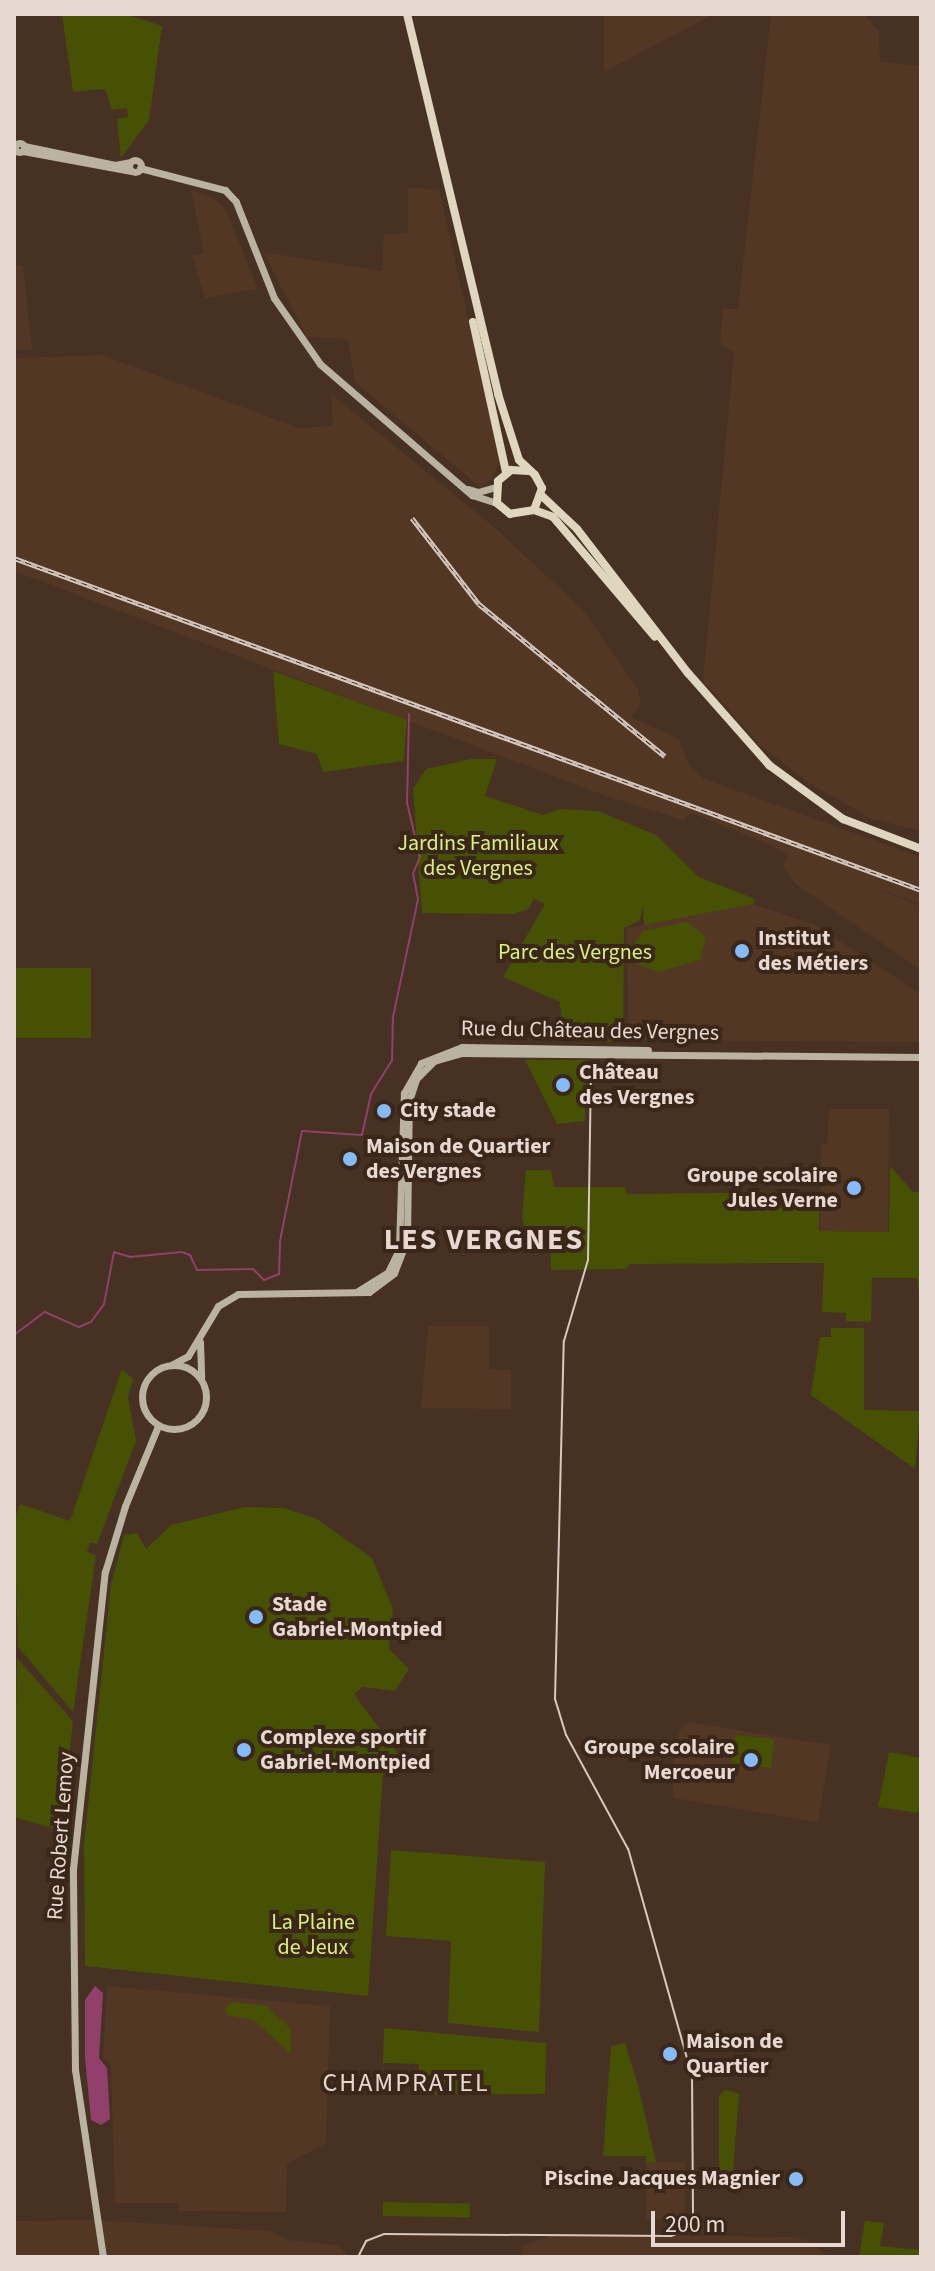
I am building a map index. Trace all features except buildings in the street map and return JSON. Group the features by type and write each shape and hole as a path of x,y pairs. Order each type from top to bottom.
{"main road":[{"path":"407,14 506,472 495,487 478,492 466,488"},
{"path":"411,35 413,14"},
{"path":"18,147 209,183 232,197 274,298 302,343 348,391 477,498 497,503 515,516 534,510 553,517 749,745 799,790 843,819 921,849"},
{"path":"460,254 515,451 539,481 542,496 577,529 688,673"},
{"path":"506,472 529,471"},
{"path":"495,487 497,503"},
{"path":"534,510 542,496"},
{"path":"503,1053 531,1047"},
{"name":"Rue du Château des Vergnes","path":"356,1292 388,1272 399,1249 402,1110 411,1076 431,1056 450,1048 921,1055"},
{"name":"Rue du Château des Vergnes","path":"171,1365 188,1356 218,1306 238,1294 356,1292 380,1286 402,1259 407,1239 409,1101 416,1079 434,1061 452,1054 503,1053 921,1055"},
{"path":"202,1333 197,1358 206,1401 198,1418 180,1429 158,1426 145,1412 142,1393 151,1374 171,1365 189,1369 202,1382"},
{"name":"Rue Robert Lemoy","path":"103,2257 75,2070 73,1869 105,1572 158,1426"}],"shaded area":[{"path":"604,14 714,14 604,72"},
{"path":"771,14 864,14 879,31 880,62 921,66 921,831 870,818 809,783 761,746 703,681 734,353 720,344 723,309 738,309"},
{"path":"408,188 439,189 500,461 493,478 481,488 355,382 348,339 307,337 263,252 382,271 384,234 408,233"},
{"path":"191,190 216,199 226,210 258,289 205,298 192,255 204,254"},
{"path":"14,265 23,265 32,350 14,350"},
{"path":"102,355 299,428 333,426 331,394 494,527 583,610 638,689 641,703 631,717 679,739 689,766 704,779 921,857 921,904 869,886 921,906 921,970 797,885 783,866 788,855 773,846 692,813 683,820 609,797 14,571 14,358"},
{"name":"Institut des Métiers","path":"753,904 815,925 921,994 921,1042 628,1040 627,928"},
{"name":"Groupe scolaire Jules Verne","path":"829,1109 889,1109 888,1232 820,1231 821,1144 827,1144"},
{"path":"428,1326 489,1326 489,1369 511,1370 511,1409 421,1408"},
{"name":"Groupe scolaire Mercoeur","path":"689,1722 831,1745 818,1822 674,1798 671,1775 679,1731"},
{"path":"95,1986 103,1993 99,2058 107,2068 110,2119 101,2125 91,2120 85,2058 85,2000"},
{"path":"107,1986 330,2006 326,2143 287,2164 286,2212 179,2211 178,2203 115,2203 111,2065 103,2058"},
{"path":"646,2162 685,2162 685,2219 646,2219"},
{"path":"95,2220 270,2231 288,2240 338,2245 350,2257 14,2257 14,2221"},
{"path":"555,2234 792,2237 807,2240 829,2257 523,2257 522,2246"}],"green space":[{"path":"62,14 125,14 162,26 149,120 121,158 117,119 128,117 127,108 112,110 105,89 73,92"},
{"path":"273,671 407,720 404,761 323,772 317,754 279,744"},
{"name":"Jardins Familiaux des Vergnes","path":"471,759 497,759 485,796 543,815 560,809 598,811 656,835 699,877 755,899 753,904 644,925 643,906 639,921 624,928 623,1042 562,1041 560,1002 503,977 545,904 534,899 528,909 514,914 422,913 413,789 426,769"},
{"path":"687,922 706,937 700,960 659,972 637,964 634,944 643,931"},
{"path":"14,968 91,968 91,1038 14,1038"},
{"path":"525,1060 586,1060 585,1121 557,1124"},
{"path":"890,1166 913,1192 921,1192 921,1315 917,1278 872,1278 871,1322 846,1321 846,1313 822,1312 824,1263 630,1264 626,1269 551,1270 550,1233 525,1232 522,1217 526,1170 551,1170 554,1187 625,1187 626,1194 819,1192 819,1231 889,1232"},
{"path":"831,1328 864,1328 864,1410 920,1411 915,1469 811,1395 820,1337 831,1337"},
{"path":"122,1369 133,1379 128,1397 136,1441 97,1544 90,1543 87,1552 96,1555 73,1712 18,1647 14,1520 20,1504 70,1521"},
{"name":"Complexe sportif Gabriel-Montpied","path":"244,1507 284,1508 317,1519 372,1558 393,1609 389,1649 409,1669 395,1691 363,1687 354,1694 402,1759 384,1759 368,1996 85,1966 84,1844 111,1585 124,1535 137,1533 146,1549 171,1525"},
{"path":"17,1658 73,1721 69,1756 75,1757 66,1832 14,1817"},
{"path":"736,1735 774,1739 771,1768 733,1763 730,1754"},
{"path":"889,1752 921,1758 921,1810 917,1813 878,1807"},
{"path":"391,1850 545,1862 539,2032 448,2023 451,1941 386,1936"},
{"path":"232,2002 266,2006 290,2028 291,2054 254,2020 227,2015 225,2008"},
{"path":"384,2028 546,2043 545,2094 417,2095 419,2064 383,2063"},
{"path":"625,2043 656,2162 646,2162 646,2156 603,2156 611,2046"},
{"path":"725,2090 739,2093 733,2173 719,2173 719,2096"},
{"path":"383,2202 470,2204 470,2218 383,2216"},
{"path":"865,2221 884,2223 880,2246 921,2250 921,2257 859,2257"}],"waterway":[{"path":"14,1335 45,1312 79,1327 91,1322 104,1304 114,1252 130,1257 182,1252 190,1255 197,1270 253,1269 264,1280 279,1274 280,1241 302,1131 362,1135 371,1094 392,1060 393,1017 418,899 413,874 420,857 407,803 409,714"}],"tram line":[{"path":"358,2257 366,2241 384,2234 671,2236 684,2231 693,2215 692,2076 628,1849 566,1735 555,1699 564,1341 588,1260 591,1064"}],"railway":[{"path":"412,518 479,604 665,756"},
{"path":"14,558 921,890"}],"place":[{"name":"Institut des Métiers","path":"742,951"},
{"name":"Château des Vergnes","path":"563,1085"},
{"name":"City stade","path":"384,1111"},
{"name":"Maison de Quartier des Vergnes","path":"350,1159"},
{"name":"Groupe scolaire Jules Verne","path":"854,1188"},
{"name":"Stade Gabriel-Montpied","path":"256,1617"},
{"name":"Complexe sportif Gabriel-Montpied","path":"244,1750"},
{"name":"Groupe scolaire Mercoeur","path":"751,1760"},
{"name":"Maison de Quartier","path":"670,2054"},
{"name":"Piscine Jacques Magnier","path":"796,2179"}],"district":[{"name":"LES VERGNES","path":"484,1240"},
{"name":"CHAMPRATEL","path":"406,2083"}],"park label":[{"name":"Parc des Vergnes","path":"575,953"},
{"name":"La Plaine de Jeux","path":"313,1934"}]}
